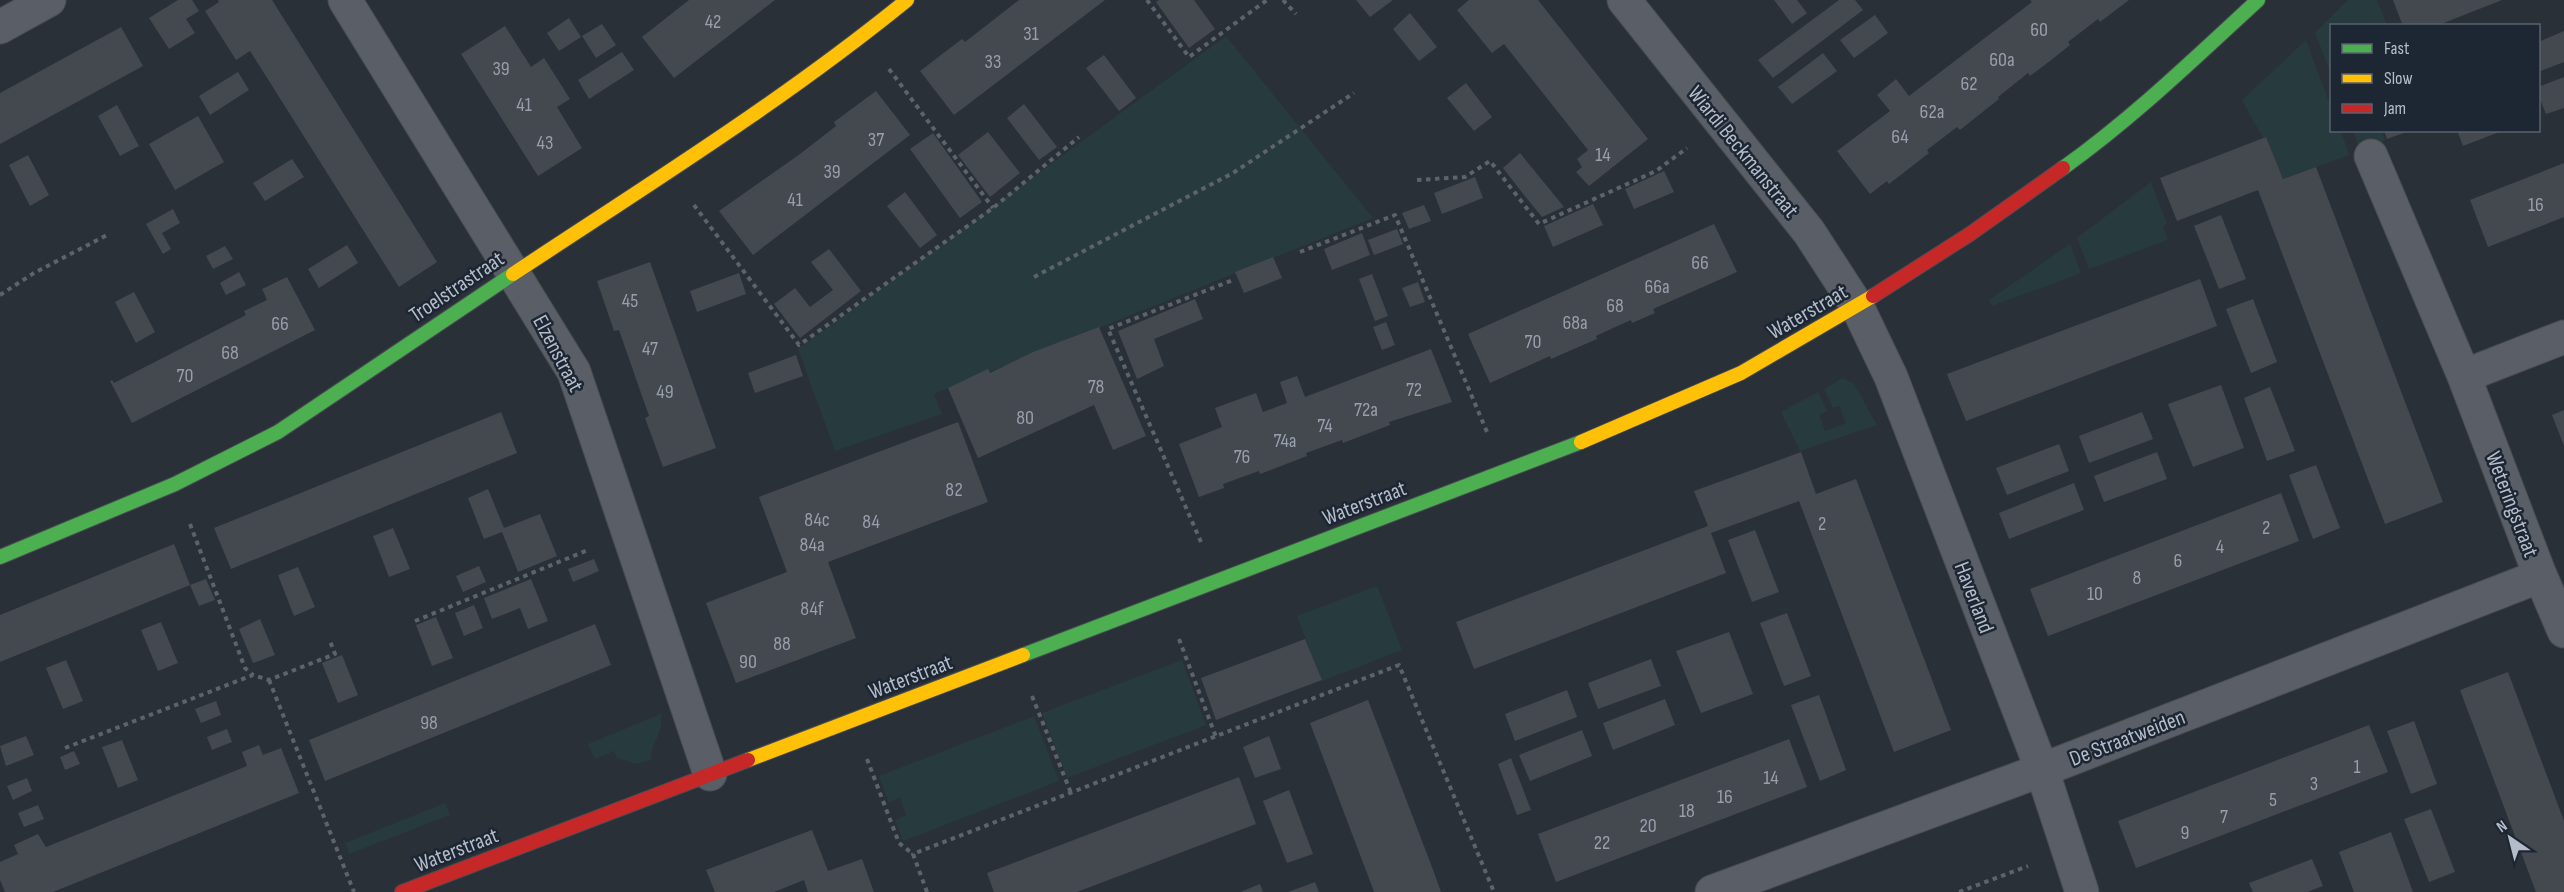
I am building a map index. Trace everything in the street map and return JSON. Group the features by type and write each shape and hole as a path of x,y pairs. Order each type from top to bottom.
{"street":[{"path":"0,27 49,0"},
{"name":"Elzenstraat","path":"345,0 574,372 710,774"},
{"name":"Troelstrastraat","path":"0,557 175,484 278,432 669,172 864,35 908,0"},
{"name":"Wiardi Beckmanstraat","path":"1624,0 1809,232 1857,306"},
{"name":"Waterstraat","path":"402,892 1617,428 1741,373 1857,306 1970,234 2090,148 2183,69 2258,0"},
{"name":"Weteringstraat","path":"2371,156 2464,376 2540,576 2564,631"},
{"name":"Haverland","path":"1857,306 1891,377 2042,770 2082,892"},
{"path":"2464,376 2564,337"},
{"name":"De Straatweiden","path":"1712,892 2042,770 2540,576"}],"path":[{"path":"1147,0 1189,57 1267,0"},
{"path":"1283,0 1296,14"},
{"path":"864,35 993,208"},
{"path":"1034,277 1233,173 1354,93"},
{"path":"1418,180 1465,177 1490,161 1539,224 1656,171 1721,122"},
{"path":"669,172 799,345 993,208 1079,137"},
{"path":"1300,252 1395,215 1504,471"},
{"path":"0,295 34,273 109,234"},
{"path":"1218,580 1108,329 1233,280"},
{"path":"175,484 244,668 253,675 269,680 335,654 330,641"},
{"path":"415,621 570,556 629,536"},
{"path":"1165,599 1216,736"},
{"path":"1017,658 1071,793"},
{"path":"913,854 1399,665 1494,892"},
{"path":"65,748 253,675"},
{"path":"269,680 354,892"},
{"path":"852,720 899,843 913,854 927,892"},
{"path":"1959,892 2068,852"}],"green space":[{"path":"2348,0 2377,0 2387,24 2330,24 2330,71 2315,33"},
{"path":"1226,36 1373,218 934,394 942,414 835,451 798,349"},
{"path":"2306,40 2330,104 2330,132 2341,132 2349,155 2283,179 2266,137 2263,138 2242,100"},
{"path":"2353,132 2382,132 2385,141 2360,149"},
{"path":"2151,182 2167,224 2163,226 2168,240 2089,269 2077,238"},
{"path":"2070,244 2081,273 1992,306 1989,300"},
{"path":"1842,378 1854,384 1877,425 1800,451 1781,412 1818,392 1827,411 1819,415 1825,431 1846,423 1839,406 1833,408 1824,389"},
{"path":"1377,586 1402,650 1322,681 1297,616"},
{"path":"1182,660 1206,725 1067,778 1042,713"},
{"path":"661,714 661,727 650,755 652,759 637,764 617,758 614,751 595,759 588,744"},
{"path":"1034,716 1059,781 903,841 895,820 906,815 900,798 889,803 879,776"},
{"path":"445,803 450,815 349,854 345,843"}],"building":[{"path":"178,0 192,0 199,11 186,19 195,33 169,49 149,18"},
{"path":"218,0 272,0 437,262 399,287 250,51 236,60 205,11 219,2"},
{"path":"689,0 775,0 674,78 642,37"},
{"path":"1019,0 1105,0 954,115 920,71 962,39 965,42"},
{"path":"1159,0 1194,0 1215,29 1189,48 1156,2"},
{"path":"1356,0 1393,0 1370,17"},
{"path":"1469,0 1538,0 1648,139 1589,186 1576,172 1582,167 1577,159 1588,150 1504,44 1492,53 1457,10"},
{"path":"1774,0 1797,0 1807,13 1792,24"},
{"path":"1839,0 1855,0 1863,10 1773,78 1758,60"},
{"path":"2030,0 2129,0 2100,22 2098,19 2068,42 2070,45 2030,76 2028,73 1960,130 1957,127 1927,150 1929,153 1889,184 1887,181 1870,194 1837,151 1890,111 1877,95 1896,79 1909,96 2032,2"},
{"path":"2393,0 2502,0 2441,24 2402,24"},
{"path":"1410,13 1437,47 1419,61 1393,29"},
{"path":"1875,15 1888,33 1854,58 1840,40"},
{"path":"569,18 581,37 559,51 547,33"},
{"path":"602,24 616,45 596,58 582,36"},
{"path":"505,26 531,67 544,58 570,99 557,107 582,148 538,176 461,54"},
{"path":"121,27 143,66 0,144 0,93"},
{"path":"2564,31 2564,62 2540,71 2540,41"},
{"path":"622,52 634,70 589,99 578,80"},
{"path":"1823,53 1837,71 1792,104 1778,87"},
{"path":"1104,55 1136,98 1119,111 1086,68"},
{"path":"238,72 249,90 210,115 199,96"},
{"path":"2564,77 2564,108 2546,114 2540,100 2540,86"},
{"path":"1466,83 1492,117 1474,131 1447,98"},
{"path":"876,91 910,135 753,255 719,211 800,154 836,126 834,122"},
{"path":"1024,104 1057,147 1039,160 1007,118"},
{"path":"117,105 139,146 120,156 98,116"},
{"path":"198,116 224,162 175,190 149,144"},
{"path":"988,132 1020,173 990,197 958,155"},
{"path":"2385,132 2406,132 2387,139"},
{"path":"2458,132 2499,132 2463,146"},
{"path":"933,133 982,202 960,218 910,149"},
{"path":"2266,137 2283,179 2316,167 2443,502 2385,524 2258,190 2177,221 2160,178"},
{"path":"1520,153 1564,207 1542,217 1524,195 1503,168"},
{"path":"28,155 49,195 30,206 9,165"},
{"path":"292,159 304,177 265,201 253,183"},
{"path":"2564,163 2564,217 2488,247 2470,200"},
{"path":"1664,171 1674,192 1634,209 1625,189"},
{"path":"1475,177 1483,198 1442,214 1434,193"},
{"path":"905,192 937,235 920,248 887,206"},
{"path":"1593,204 1603,225 1553,247 1544,226"},
{"path":"1424,205 1431,221 1409,229 1402,213"},
{"path":"173,209 180,223 162,233 171,249 163,254 146,224"},
{"path":"2221,215 2246,279 2219,289 2194,226"},
{"path":"1714,224 1737,272 1653,309 1655,313 1632,323 1631,320 1596,336 1597,339 1551,359 1550,356 1490,383 1468,334"},
{"path":"1397,229 1403,244 1374,255 1368,240"},
{"path":"1362,233 1370,255 1332,270 1324,249"},
{"path":"347,245 358,263 319,288 308,269"},
{"path":"225,246 233,259 213,269 206,256"},
{"path":"829,249 861,291 800,338 774,304 795,288 810,307 833,290 811,262"},
{"path":"1273,257 1282,278 1244,293 1235,272"},
{"path":"650,262 716,448 663,467 645,418 649,416 619,330 614,331 597,281"},
{"path":"239,272 246,285 226,295 220,283"},
{"path":"739,273 746,294 697,312 690,291"},
{"path":"1372,274 1388,316 1375,321 1359,279"},
{"path":"287,277 315,330 132,423 110,381 114,383 246,315 244,311 267,300 262,289"},
{"path":"2200,279 2217,326 1966,421 1947,374"},
{"path":"1418,282 1425,302 1410,307 1402,288"},
{"path":"134,292 155,332 136,343 115,302"},
{"path":"1195,299 1203,319 1154,339 1164,366 1137,379 1118,331"},
{"path":"2253,299 2277,362 2251,373 2226,309"},
{"path":"1386,322 1395,345 1382,350 1373,327"},
{"path":"1099,327 1146,436 1113,450 1094,405 978,458 948,388 988,369 990,373 1033,352"},
{"path":"1431,349 1452,402 1389,422 1390,425 1343,443 1342,440 1306,453 1307,456 1260,474 1259,471 1223,484 1224,488 1199,497 1179,444 1222,427 1215,408 1256,393 1263,412 1287,403 1280,382 1297,376 1305,397"},
{"path":"796,355 803,376 755,393 748,373"},
{"path":"2221,385 2244,448 2193,467 2168,404"},
{"path":"2270,387 2295,451 2267,461 2244,398"},
{"path":"2564,410 2564,446 2552,415"},
{"path":"501,412 517,453 231,569 214,528"},
{"path":"2142,412 2153,439 2089,463 2079,436"},
{"path":"958,422 988,502 828,562 856,638 736,683 706,603 787,572 759,497"},
{"path":"2059,444 2069,471 2007,495 1996,468"},
{"path":"1801,452 1816,494 1856,479 1951,730 1894,752 1799,501 1711,533 1726,573 1474,669 1456,622 1708,526 1694,491"},
{"path":"2157,452 2167,479 2104,502 2094,476"},
{"path":"2316,465 2340,528 2313,539 2289,475"},
{"path":"2074,483 2084,510 2009,539 1999,513"},
{"path":"488,489 504,528 540,514 557,556 518,572 502,532 484,539 468,498"},
{"path":"2281,493 2299,541 2048,636 2030,589"},
{"path":"393,528 410,569 389,577 373,536"},
{"path":"1755,530 1779,592 1752,602 1728,540"},
{"path":"174,544 190,585 0,662 0,615"},
{"path":"594,559 599,571 573,582 568,569"},
{"path":"479,566 486,582 463,592 456,576"},
{"path":"298,567 315,607 294,616 278,575"},
{"path":"206,579 215,600 199,606 190,585"},
{"path":"531,579 548,621 528,629 520,608 492,619 484,598"},
{"path":"474,605 483,628 464,636 455,613"},
{"path":"1787,613 1811,676 1784,686 1760,623"},
{"path":"436,617 453,658 432,666 416,625"},
{"path":"260,619 275,655 253,663 239,629"},
{"path":"161,622 178,663 158,671 141,630"},
{"path":"595,624 611,665 325,781 309,740"},
{"path":"1729,632 1753,694 1701,713 1676,651"},
{"path":"1305,639 1322,680 1216,720 1201,678"},
{"path":"342,655 358,695 338,703 322,663"},
{"path":"1651,659 1661,686 1598,709 1588,683"},
{"path":"66,660 83,701 63,709 46,668"},
{"path":"2508,672 2564,821 2564,892 2536,892 2460,690"},
{"path":"1567,690 1577,717 1515,741 1505,714"},
{"path":"1819,695 1846,770 1820,781 1791,705"},
{"path":"1665,699 1675,725 1613,750 1603,723"},
{"path":"1368,700 1441,892 1374,892 1310,723"},
{"path":"216,701 221,715 201,723 195,709"},
{"path":"2414,721 2437,784 2411,794 2387,731"},
{"path":"2369,725 2388,772 2136,868 2118,821"},
{"path":"227,729 232,742 212,750 207,737"},
{"path":"1582,730 1592,756 1530,781 1519,755"},
{"path":"26,736 34,755 6,766 0,746"},
{"path":"1269,736 1281,769 1255,778 1243,747"},
{"path":"1789,739 1807,787 1556,882 1538,834"},
{"path":"122,740 138,780 118,788 102,747"},
{"path":"259,745 263,755 281,748 299,793 53,892 5,892 0,880 0,862 18,854 14,845 38,834 46,847 247,766 242,752"},
{"path":"74,751 80,764 65,770 60,757"},
{"path":"1511,758 1531,810 1517,815 1498,764"},
{"path":"1239,777 1256,824 1077,892 994,892 987,873"},
{"path":"27,778 32,791 13,800 7,786"},
{"path":"1289,790 1313,854 1287,863 1263,801"},
{"path":"38,805 44,819 24,827 18,813"},
{"path":"2431,809 2455,872 2429,882 2404,819"},
{"path":"812,830 828,871 862,859 874,892 808,892 804,880 774,892 715,892 706,870"},
{"path":"2391,832 2413,892 2354,892 2339,852"},
{"path":"2312,859 2323,886 2307,892 2253,892 2249,883"},
{"path":"1315,882 1319,892 1288,892"},
{"path":"1260,884 1263,892 1240,892"}],"traffic: fast":[{"path":"2063,168 2139,108 2258,0"},
{"path":"0,557 175,484 278,432 513,274"},
{"path":"1023,655 1581,442"}],"traffic: slow":[{"path":"513,274 763,108 907,0"},
{"path":"1581,442 1741,373 1873,296"},
{"path":"748,760 1023,655"}],"traffic: jam":[{"path":"1873,296 1970,234 2063,168"},
{"path":"402,892 748,760"}]}
